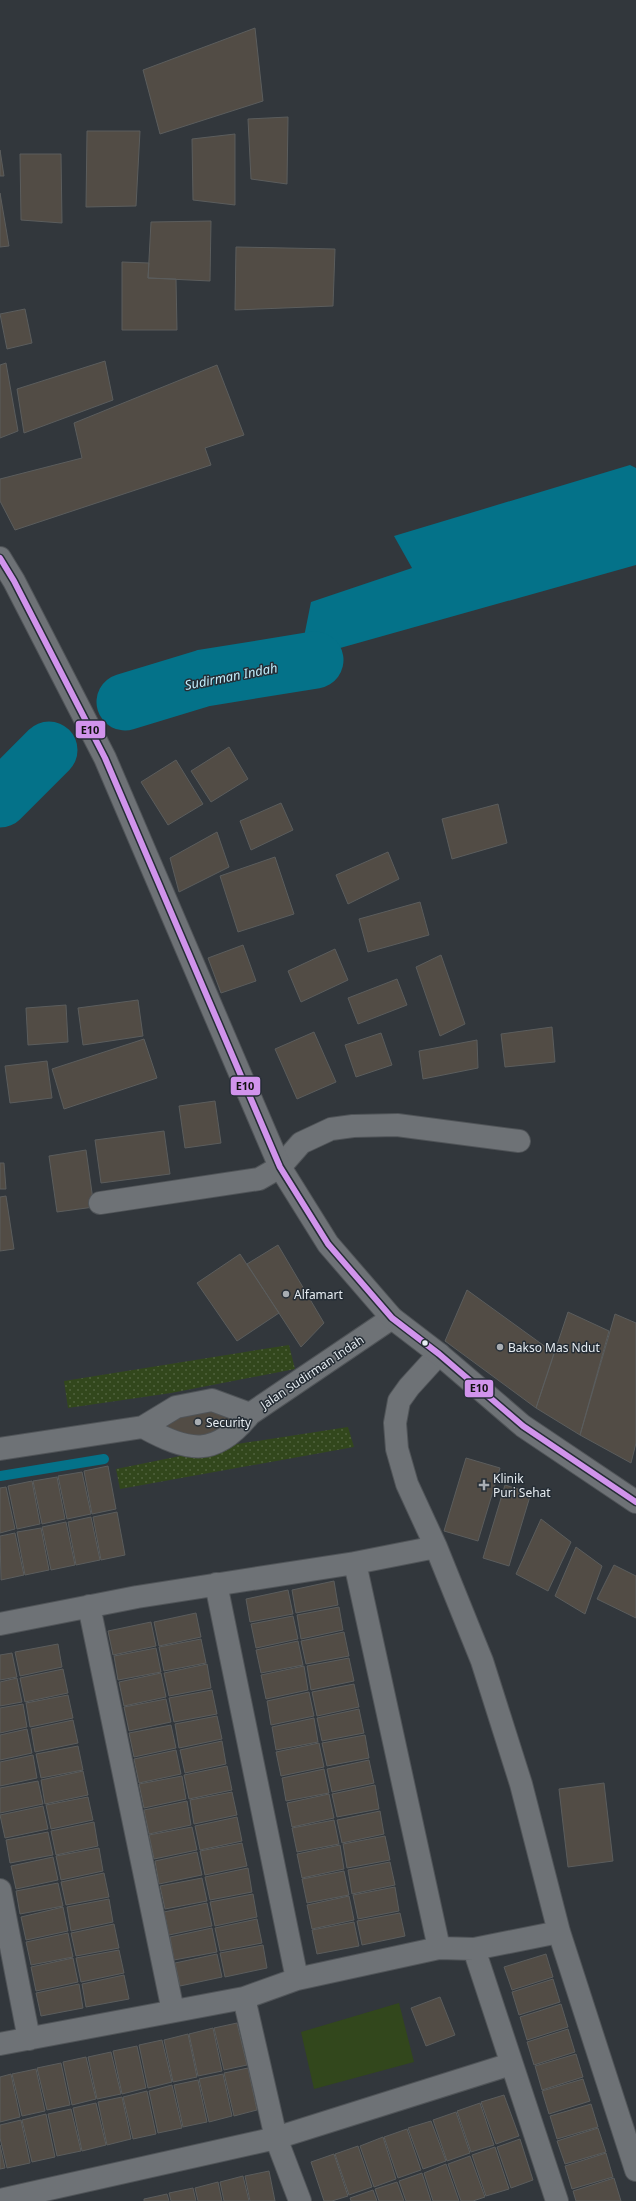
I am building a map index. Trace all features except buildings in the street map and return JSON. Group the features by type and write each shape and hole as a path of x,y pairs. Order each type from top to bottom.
{"street":[{"path":"0,558 14,581 105,758 280,1167 328,1244 392,1318 440,1354 523,1426 636,1502"},
{"path":"100,1203 259,1179 280,1167 301,1143 331,1129 353,1126 397,1125 518,1141"},
{"name":"Jalan Sudirman Indah","path":"0,1449 143,1427 176,1407 212,1400 250,1414 392,1318"},
{"path":"440,1354 409,1387 399,1401 395,1423 397,1449 407,1484 436,1547 482,1661 521,1784 559,1932 636,2170"},
{"path":"143,1427 173,1443 193,1446 209,1446 216,1445 230,1434 250,1414"},
{"path":"0,1624 89,1606 216,1584 355,1563 436,1547"},
{"path":"355,1563 439,1948"},
{"path":"216,1584 297,1979"},
{"path":"89,1606 172,2012"},
{"path":"0,1890 29,2039"},
{"path":"0,2044 244,1998 297,1979 439,1948 474,1949 559,1932"},
{"path":"474,1949 557,2201"},
{"path":"244,1998 276,2138 300,2201"},
{"path":"0,2200 276,2138 511,2064"}],"green space":[{"path":"289,1345 295,1369 171,1393 68,1408 64,1381"},
{"path":"348,1427 354,1447 120,1489 116,1469 195,1453 215,1455 224,1446"},
{"path":"399,2003 414,2062 314,2089 301,2032"}],"water":[{"path":"630,465 636,468 636,565 333,650 315,660 303,642 311,602 412,568 394,536"}],"waterway":[{"name":"Sudirman Indah","path":"125,702 204,678 315,660"},
{"name":"Sudirman Indah","path":"0,799 49,750"},
{"path":"0,1476 104,1459"}],"transit line":[{"name":"E10","path":"0,558 14,581 105,758 280,1167 328,1244 392,1318 439,1354 523,1426 636,1502"}],"place":[{"name":"Alfamart","path":"286,1294"},
{"name":"Bakso Mas Ndut","path":"500,1347"},
{"name":"Security","path":"198,1422"},
{"name":"Klinik Puri Sehat","path":"484,1485"}]}
